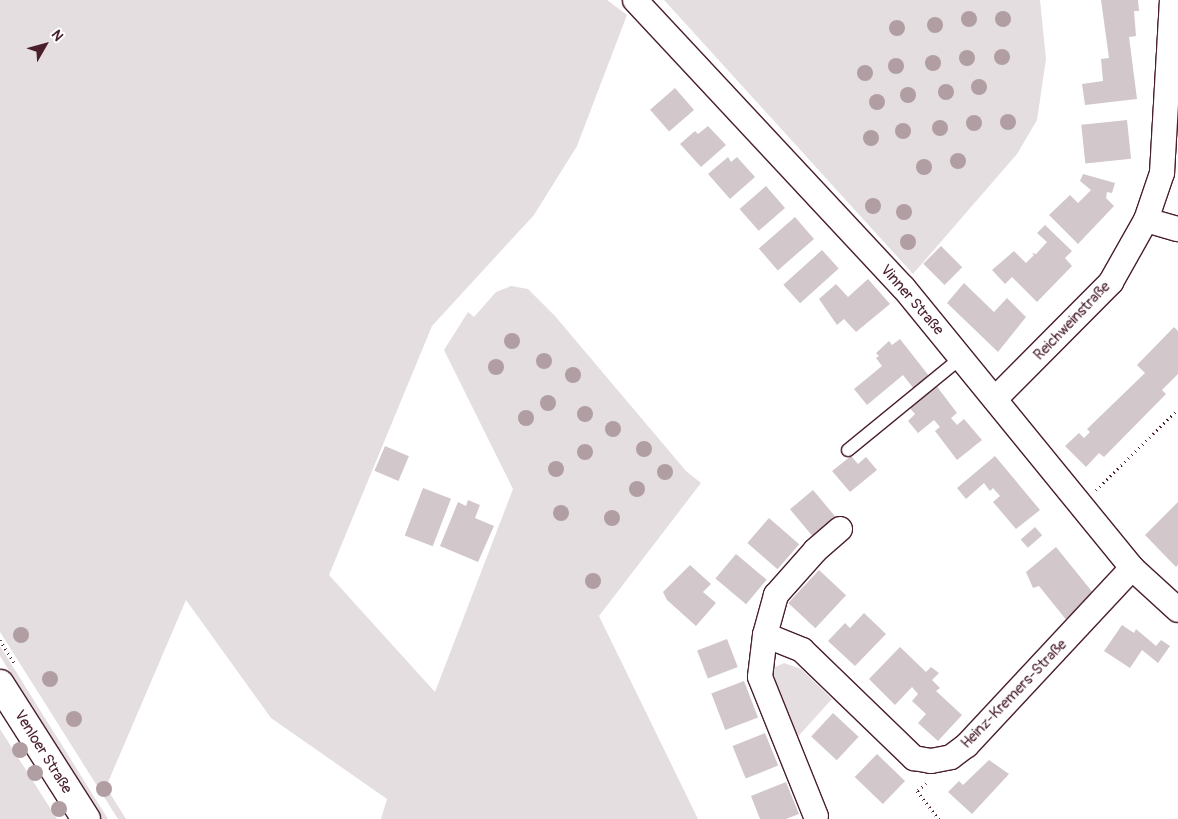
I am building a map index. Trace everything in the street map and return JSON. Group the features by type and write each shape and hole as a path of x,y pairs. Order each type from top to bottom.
{"main road":[{"name":"Venloer Straße","path":"0,684 86,819"}],"street":[{"name":"Vinner Straße","path":"635,0 902,287 1132,568 1178,610"},
{"name":"Reichweinstraße","path":"995,399 1111,282 1146,220 1162,173 1172,0"},
{"path":"1146,220 1178,229"},
{"path":"816,816 760,677 764,635 776,595 815,551 840,529"},
{"name":"Heinz-Kremers-Straße","path":"764,635 802,650 914,758 931,761 952,757 967,745 1132,568"}],"lane":[{"path":"848,450 961,358"}],"path":[{"path":"1081,505 1178,409"}],"shaded area":[{"path":"0,0 607,0 627,15 577,146 534,215 432,326 329,575 435,692 513,489 444,350 468,312 474,317 496,292 511,286 528,289 555,316 686,471 701,483 599,616 698,819 381,819 387,799 271,718 186,600 106,787 126,819 118,819 0,632"},
{"path":"664,0 1040,0 1046,59 1037,120 1017,154 913,274"},
{"path":"0,646 108,819 101,819 0,656"},
{"path":"784,663 801,669 832,699 793,742 769,670"},
{"path":"0,729 57,819 0,819"}],"building":[{"path":"1101,0 1138,0 1139,11 1134,11 1136,36 1129,37 1137,99 1085,105 1082,84 1103,81 1101,59 1109,58"},
{"path":"675,88 694,110 669,132 650,110"},
{"path":"1127,120 1131,159 1085,164 1081,125"},
{"path":"708,126 726,145 701,167 680,144 695,131 698,134"},
{"path":"728,157 731,162 737,157 755,177 730,199 708,174"},
{"path":"1083,174 1115,183 1112,193 1107,192 1106,198 1114,206 1078,244 1049,215 1070,195 1078,203 1091,190 1080,181"},
{"path":"766,186 785,208 759,231 740,209"},
{"path":"795,217 814,239 778,270 759,248"},
{"path":"1045,225 1072,251 1065,258 1072,266 1037,302 1012,277 1005,284 992,270 1014,251 1026,263 1034,255 1031,253 1036,254 1047,242 1037,233"},
{"path":"941,246 962,267 945,285 923,264"},
{"path":"822,250 839,269 800,303 783,285"},
{"path":"868,279 890,304 856,332 844,319 837,325 819,299 836,284 848,297"},
{"path":"964,283 994,312 1007,298 1026,317 998,352 947,303"},
{"path":"1174,327 1178,331 1178,374 1162,390 1166,394 1104,457 1099,453 1086,467 1065,446 1079,433 1084,438 1090,432 1087,429 1145,373 1137,365"},
{"path":"900,339 929,376 914,389 903,375 867,405 854,389 882,366 876,358 879,356 876,353 889,341 892,345"},
{"path":"935,384 957,413 951,418 957,425 964,419 982,440 957,460 935,431 940,427 934,420 918,433 908,421 915,414 908,406"},
{"path":"385,446 409,456 398,481 374,471"},
{"path":"851,456 858,464 866,457 877,470 850,492 832,471"},
{"path":"995,456 1040,510 1016,529 993,502 1000,496 993,488 990,491 984,483 966,499 957,488"},
{"path":"423,488 451,499 433,546 405,536"},
{"path":"813,490 839,521 816,540 790,509"},
{"path":"468,500 480,505 475,518 494,526 478,562 440,546 458,502 466,506"},
{"path":"1178,502 1178,565 1176,567 1145,535"},
{"path":"769,518 799,544 778,569 747,543"},
{"path":"1035,527 1042,535 1028,548 1021,539"},
{"path":"1056,547 1094,594 1068,622 1039,586 1033,588 1026,572"},
{"path":"736,554 767,580 746,604 715,579"},
{"path":"690,565 711,584 703,592 716,603 696,626 667,600 663,592"},
{"path":"819,570 846,595 815,628 788,603"},
{"path":"864,613 886,634 855,666 828,641 845,623 850,628"},
{"path":"1122,625 1134,633 1136,629 1156,646 1161,640 1170,646 1158,663 1142,650 1130,668 1104,651"},
{"path":"727,639 738,667 708,678 697,650"},
{"path":"900,647 926,672 931,667 939,673 932,680 940,688 936,691 962,715 938,741 918,723 926,714 912,701 918,694 912,687 895,705 869,679"},
{"path":"744,681 758,717 725,730 711,694"},
{"path":"833,713 859,737 837,760 811,736"},
{"path":"765,733 778,765 746,779 733,746"},
{"path":"877,754 905,781 883,804 855,777"},
{"path":"989,760 1009,774 972,814 948,792 959,781 963,785"},
{"path":"786,782 799,814 786,819 760,819 751,796"}]}
